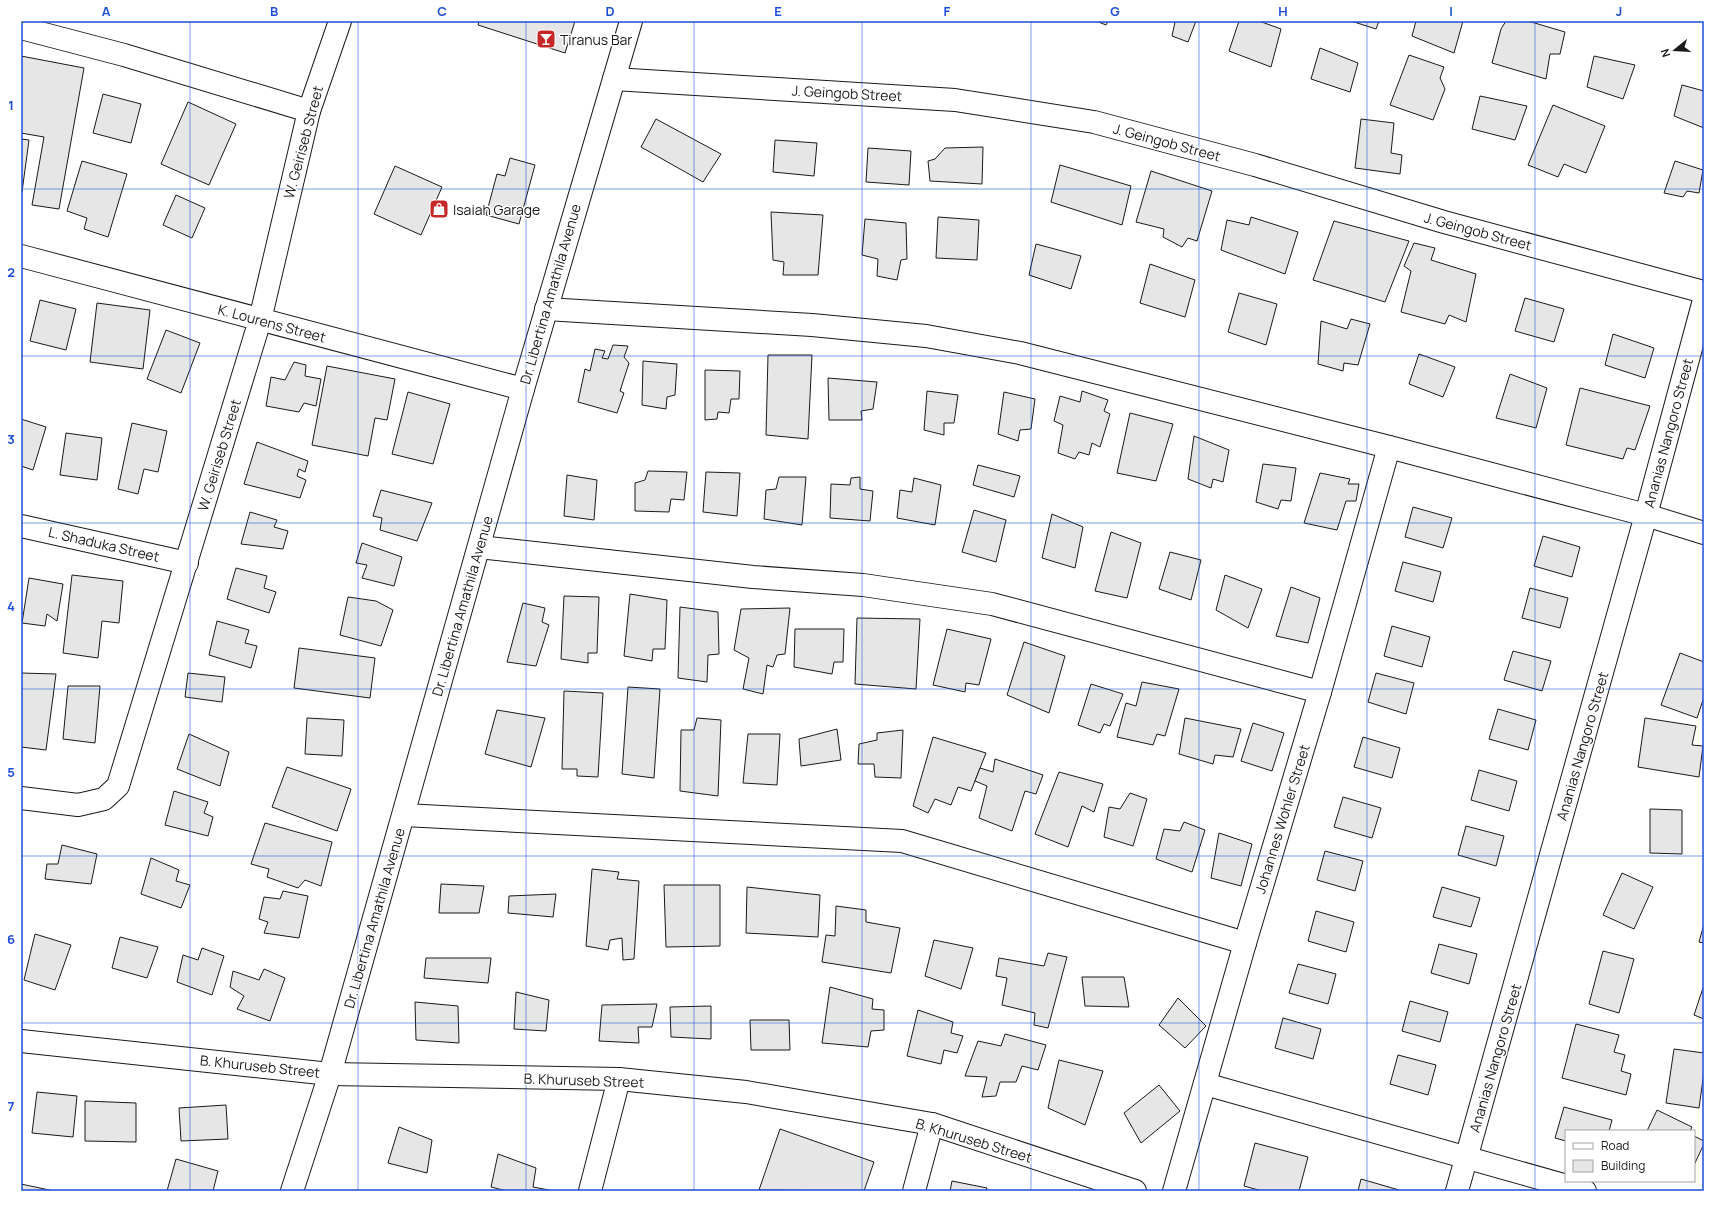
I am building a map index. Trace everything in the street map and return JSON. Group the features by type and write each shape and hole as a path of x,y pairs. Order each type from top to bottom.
{"street":[{"name":"W. Geiriseb Street","path":"21,798 78,805 104,800 118,786 260,320 309,110 340,21"},
{"name":"Dr. Libertina Amathila Avenue","path":"292,1191 330,1074 523,389 631,21"},
{"path":"21,28 124,55 309,110"},
{"name":"J. Geingob Street","path":"614,79 955,100 1094,122 1255,165 1444,222 1704,292"},
{"name":"K. Lourens Street","path":"21,256 523,389"},
{"name":"Ananias Nangoro Street","path":"1457,1191 1646,515 1704,300"},
{"path":"546,309 812,325 926,336 1020,353 1388,447 1646,515 1704,533"},
{"name":"Johannes Wohler Street","path":"1174,1191 1245,943 1320,692 1388,447"},
{"name":"L. Shaduka Street","path":"21,526 186,563"},
{"path":"479,547 753,576 863,584 992,604 1320,692"},
{"path":"404,814 902,841 1245,943"},
{"name":"B. Khuruseb Street","path":"21,1041 330,1074 619,1079 746,1092 932,1124 1135,1191"},
{"path":"590,1191 619,1079"},
{"path":"1205,1084 1585,1191"},
{"path":"914,1191 932,1124"}],"building":[{"name":"Tiranus Bar","path":"479,21 575,21 565,53 478,25"},
{"path":"1096,21 1108,21 1106,25"},
{"path":"1173,21 1196,21 1188,42 1172,36 1175,22"},
{"path":"1239,21 1259,21 1281,29 1271,67 1229,51"},
{"path":"1351,21 1379,21 1376,29"},
{"path":"1416,21 1463,21 1454,53 1412,36"},
{"path":"1506,21 1528,21 1565,32 1560,54 1550,54 1546,79 1492,63 1501,29"},
{"path":"1320,48 1358,63 1350,92 1311,79"},
{"path":"1409,55 1444,67 1440,78 1445,89 1433,120 1390,105"},
{"path":"21,56 84,68 59,209 32,205 44,137 21,133"},
{"path":"1594,56 1635,65 1623,99 1587,87"},
{"path":"1682,85 1704,91 1704,128 1674,116"},
{"path":"103,94 141,104 131,143 93,133"},
{"path":"1480,96 1527,106 1515,140 1472,129"},
{"path":"188,102 236,124 209,185 161,164"},
{"path":"1553,105 1605,126 1586,173 1564,164 1558,177 1528,165"},
{"path":"656,119 721,154 703,182 641,147"},
{"path":"1361,119 1394,123 1391,153 1402,155 1400,174 1355,168"},
{"path":"21,139 29,140 22,192 21,192"},
{"path":"775,140 817,143 814,176 773,172"},
{"path":"983,147 982,184 930,181 928,161 935,159 945,148"},
{"path":"868,148 911,151 909,185 866,182"},
{"path":"510,158 535,165 519,224 486,215 497,174 505,176"},
{"path":"82,161 127,174 108,237 84,229 87,218 67,211"},
{"path":"1675,161 1703,170 1699,193 1687,191 1683,197 1664,193"},
{"path":"1060,165 1131,186 1122,225 1051,202"},
{"path":"395,166 442,187 421,235 374,214"},
{"path":"1151,171 1212,191 1197,241 1188,238 1182,247 1163,237 1164,229 1136,222"},
{"path":"176,195 205,208 192,238 163,225"},
{"path":"771,212 823,215 818,275 783,275 784,262 773,260"},
{"path":"938,217 979,220 977,260 936,258"},
{"path":"1251,217 1298,232 1285,274 1221,250 1227,220 1249,225"},
{"path":"865,219 906,223 907,259 901,260 897,280 877,276 878,259 862,255"},
{"path":"1334,221 1409,241 1385,302 1313,280"},
{"path":"1414,243 1435,248 1431,260 1476,274 1466,322 1449,315 1445,324 1401,312 1411,271 1404,266"},
{"path":"1036,244 1081,256 1071,289 1029,275"},
{"path":"1150,264 1195,280 1185,317 1140,303"},
{"path":"1239,293 1277,304 1266,345 1228,332"},
{"path":"1525,298 1564,309 1554,342 1515,331"},
{"path":"40,300 76,309 66,350 30,341"},
{"path":"97,303 150,310 143,369 90,362"},
{"path":"1351,319 1370,324 1358,365 1344,363 1343,371 1318,364 1321,321 1347,329"},
{"path":"166,330 200,343 181,393 147,379"},
{"path":"1613,334 1654,348 1645,378 1605,365"},
{"path":"613,345 628,346 624,357 629,363 620,391 624,393 617,413 578,402 585,369 590,371 595,349 605,351 602,358 608,359"},
{"path":"1419,354 1455,367 1443,397 1409,384"},
{"path":"768,355 812,355 808,439 766,435"},
{"path":"643,361 677,364 675,395 667,397 666,409 642,405"},
{"path":"294,362 306,365 305,376 321,379 316,406 304,403 299,412 266,406 271,377 285,380"},
{"path":"327,366 395,379 387,420 375,418 368,456 312,445"},
{"path":"705,370 740,371 739,399 731,399 729,413 718,412 717,419 705,420"},
{"path":"1510,374 1547,388 1536,428 1496,418"},
{"path":"828,378 877,382 873,409 861,411 862,420 829,420"},
{"path":"1580,388 1650,406 1635,450 1627,448 1623,459 1566,445"},
{"path":"927,391 958,395 954,423 944,423 944,435 924,430"},
{"path":"1082,391 1108,400 1104,411 1110,414 1100,447 1092,443 1089,455 1079,452 1075,459 1058,453 1063,425 1054,421 1060,396 1080,402"},
{"path":"408,392 450,404 433,464 392,454"},
{"path":"1004,392 1035,399 1031,429 1020,430 1018,441 998,434"},
{"path":"1130,413 1173,424 1156,481 1117,473"},
{"path":"21,419 46,427 33,470 21,466"},
{"path":"132,423 167,431 158,472 144,469 138,494 118,489"},
{"path":"66,433 102,438 97,480 60,475"},
{"path":"1194,436 1229,450 1223,482 1213,479 1211,488 1188,479"},
{"path":"257,442 308,461 305,472 299,469 297,476 306,480 300,498 244,484"},
{"path":"1263,464 1296,468 1291,501 1281,500 1278,509 1256,502"},
{"path":"978,465 1020,476 1014,497 973,485"},
{"path":"648,471 687,472 684,500 671,499 669,512 635,511 635,483 645,480"},
{"path":"706,472 740,473 737,516 703,512"},
{"path":"1320,473 1350,479 1348,484 1359,484 1356,501 1346,501 1337,530 1304,523"},
{"path":"567,475 597,480 594,520 564,516"},
{"path":"779,477 806,477 802,525 764,519 766,490 776,489"},
{"path":"860,477 860,489 873,491 870,521 830,518 831,484 850,485 851,478"},
{"path":"914,478 941,485 935,525 897,518 900,490 912,492"},
{"path":"381,490 432,503 417,541 380,530 382,518 373,516"},
{"path":"1413,507 1452,518 1443,548 1405,537"},
{"path":"974,510 1006,520 996,562 962,552"},
{"path":"250,512 277,520 274,527 288,531 283,549 241,544"},
{"path":"1052,514 1083,527 1075,568 1042,558"},
{"path":"1111,532 1141,543 1127,598 1095,591"},
{"path":"1543,536 1580,547 1572,577 1534,566"},
{"path":"362,543 402,557 394,586 362,578 367,565 356,563"},
{"path":"1170,552 1201,560 1191,600 1159,589"},
{"path":"1403,562 1441,572 1433,602 1395,591"},
{"path":"236,568 267,576 264,588 276,592 269,613 227,599"},
{"path":"72,575 123,581 119,623 102,621 98,658 63,653"},
{"path":"1225,575 1262,589 1248,628 1216,610"},
{"path":"29,578 63,584 57,621 47,614 45,626 22,623"},
{"path":"1291,587 1320,598 1308,643 1276,636"},
{"path":"1530,588 1568,598 1560,628 1522,618"},
{"path":"630,594 667,600 665,649 653,649 652,661 624,656"},
{"path":"564,596 599,597 597,653 588,653 588,663 561,659"},
{"path":"348,597 376,601 393,610 381,646 340,635"},
{"path":"523,603 545,608 542,622 549,625 536,666 507,662"},
{"path":"680,607 718,612 719,654 708,655 707,682 678,678"},
{"path":"790,608 785,654 777,655 773,667 767,665 763,694 743,689 749,658 734,650 741,609"},
{"path":"857,618 920,619 916,689 855,684"},
{"path":"217,621 249,630 245,643 257,646 251,668 209,655"},
{"path":"1392,626 1430,637 1422,667 1384,656"},
{"path":"795,629 844,629 843,662 834,662 832,674 794,667"},
{"path":"947,629 991,639 979,685 966,683 965,692 933,685"},
{"path":"1024,642 1065,656 1049,713 1007,695"},
{"path":"299,648 375,658 370,698 294,688"},
{"path":"1513,651 1551,661 1542,691 1504,680"},
{"path":"1680,653 1704,662 1704,697 1697,718 1661,705"},
{"path":"21,673 56,674 46,750 21,747"},
{"path":"188,673 225,677 222,702 185,697"},
{"path":"1376,673 1414,683 1406,714 1368,702"},
{"path":"1142,682 1179,689 1165,736 1157,734 1153,745 1117,737 1126,703 1136,706"},
{"path":"1091,684 1123,694 1110,726 1104,724 1100,733 1078,725"},
{"path":"68,686 100,686 95,743 63,739"},
{"path":"628,687 660,689 654,778 622,774"},
{"path":"564,691 603,693 598,777 577,776 577,769 562,769"},
{"path":"1498,709 1536,720 1528,750 1489,739"},
{"path":"497,710 545,718 531,767 485,754"},
{"path":"307,718 344,720 342,756 305,754"},
{"path":"697,718 721,720 718,796 680,791 681,730 694,730"},
{"path":"1185,718 1241,729 1233,757 1215,755 1213,764 1179,754"},
{"path":"1645,718 1696,726 1692,745 1703,746 1699,777 1638,767"},
{"path":"1253,723 1284,733 1272,771 1241,761"},
{"path":"837,729 841,760 801,766 799,739"},
{"path":"903,730 901,778 875,777 874,764 858,764 859,744 877,740 877,733"},
{"path":"189,734 229,752 220,786 177,769"},
{"path":"748,734 780,734 777,785 743,783"},
{"path":"933,737 986,753 971,791 958,787 951,805 935,799 928,813 913,806"},
{"path":"1363,737 1400,748 1392,778 1354,767"},
{"path":"995,759 1043,775 1036,794 1025,791 1012,831 979,818 987,786 975,781 980,768 993,772"},
{"path":"287,767 351,789 337,831 272,807"},
{"path":"1479,770 1517,781 1509,811 1471,800"},
{"path":"1059,772 1103,784 1094,812 1082,806 1068,847 1035,834"},
{"path":"174,791 208,802 204,813 213,817 208,836 165,825"},
{"path":"1130,793 1147,799 1133,846 1104,837 1109,807 1120,809"},
{"path":"1343,797 1381,808 1372,838 1334,827"},
{"path":"1650,809 1682,810 1682,854 1650,853"},
{"path":"1184,822 1205,830 1192,872 1156,859 1164,829 1180,831"},
{"path":"265,823 332,842 321,886 305,880 298,888 267,877 269,869 251,864"},
{"path":"1466,826 1504,836 1496,866 1458,855"},
{"path":"1219,833 1252,844 1241,886 1211,878"},
{"path":"62,845 97,854 91,884 45,879 47,864 58,864"},
{"path":"1325,851 1363,861 1355,891 1317,880"},
{"path":"151,858 179,870 176,881 190,885 181,908 141,894"},
{"path":"592,869 619,872 617,879 639,881 634,959 623,960 622,938 610,940 608,950 586,946"},
{"path":"1622,873 1653,887 1634,929 1603,915"},
{"path":"441,884 484,886 479,913 439,913"},
{"path":"664,885 720,885 720,946 666,947"},
{"path":"747,887 820,895 818,937 746,933"},
{"path":"1442,887 1480,898 1471,927 1433,917"},
{"path":"283,891 308,896 299,938 264,933 268,922 259,919 264,897 280,899"},
{"path":"556,894 553,917 508,913 509,896"},
{"path":"836,906 866,910 866,922 900,928 891,973 822,962 826,935 835,936"},
{"path":"1316,911 1354,922 1346,952 1308,941"},
{"path":"1704,924 1704,943 1699,942"},
{"path":"35,934 71,945 55,990 24,980"},
{"path":"120,937 158,947 147,978 112,968"},
{"path":"934,940 973,948 961,989 925,976"},
{"path":"1439,944 1477,954 1469,984 1431,973"},
{"path":"202,948 224,956 212,995 177,982 183,955 198,960"},
{"path":"1603,951 1634,959 1619,1013 1589,1004"},
{"path":"1048,953 1067,957 1048,1028 1034,1025 1035,1013 1002,1005 1007,978 996,976 999,958 1044,966"},
{"path":"426,958 491,958 488,983 424,978"},
{"path":"1298,964 1336,974 1328,1004 1289,993"},
{"path":"264,969 285,978 270,1021 237,1009 244,996 230,987 233,971 259,980"},
{"path":"1082,977 1124,977 1129,1007 1085,1006"},
{"path":"1704,985 1704,1019 1694,1015"},
{"path":"830,987 873,999 872,1009 884,1010 884,1030 871,1031 868,1047 822,1043"},
{"path":"516,992 549,1000 546,1031 514,1029"},
{"path":"1178,998 1206,1026 1185,1048 1159,1025"},
{"path":"1410,1001 1448,1012 1440,1042 1402,1031"},
{"path":"415,1002 458,1006 459,1043 416,1040"},
{"path":"657,1004 652,1027 638,1027 639,1043 599,1041 602,1005"},
{"path":"711,1006 711,1039 671,1037 670,1007"},
{"path":"918,1010 953,1022 951,1033 963,1036 957,1053 944,1050 941,1064 907,1056"},
{"path":"1283,1018 1321,1029 1313,1059 1275,1048"},
{"path":"750,1020 789,1020 790,1050 751,1050"},
{"path":"1576,1024 1619,1035 1614,1052 1625,1055 1621,1071 1631,1074 1626,1095 1562,1078"},
{"path":"1005,1034 1046,1045 1038,1070 1022,1066 1016,1082 1000,1082 996,1096 982,1097 987,1077 965,1076 978,1041 1001,1046"},
{"path":"1674,1049 1704,1053 1704,1072 1699,1108 1666,1103"},
{"path":"1398,1055 1436,1065 1428,1095 1390,1084"},
{"path":"1059,1060 1103,1071 1085,1125 1048,1108"},
{"path":"1159,1085 1180,1111 1141,1143 1124,1113"},
{"path":"37,1092 77,1096 73,1137 32,1133"},
{"path":"85,1101 136,1103 136,1142 85,1141"},
{"path":"226,1105 228,1139 181,1141 179,1108"},
{"path":"1564,1107 1612,1120 1609,1130 1565,1130 1565,1141 1555,1138"},
{"path":"1657,1110 1692,1127 1690,1130 1647,1130"},
{"path":"399,1127 432,1140 427,1173 388,1163"},
{"path":"780,1129 874,1162 864,1191 759,1190"},
{"path":"1695,1136 1704,1141 1695,1163"},
{"path":"1255,1143 1308,1157 1299,1191 1262,1191 1244,1186"},
{"path":"498,1154 536,1168 533,1187 549,1190 507,1191 491,1187"},
{"path":"176,1159 218,1171 213,1191 167,1191"},
{"path":"1361,1179 1399,1190 1358,1191"},
{"path":"952,1181 987,1188 986,1191 950,1191"},
{"path":"21,1184 54,1191 21,1191"}],"place":[{"name":"Tiranus Bar","path":"546,39"},
{"name":"Isaiah Garage","path":"439,209"}]}
